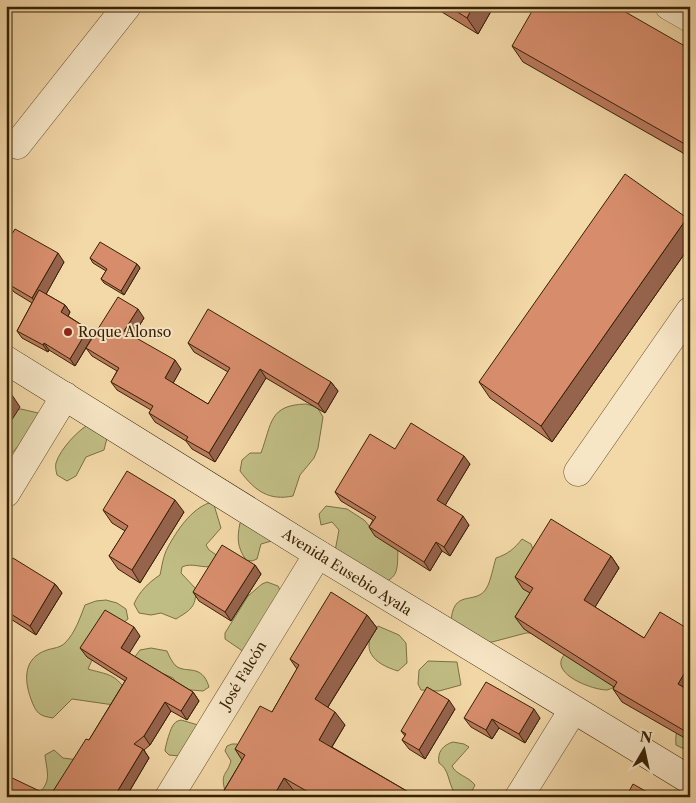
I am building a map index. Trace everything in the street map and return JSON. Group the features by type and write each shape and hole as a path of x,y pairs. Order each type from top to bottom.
{"street":[{"path":"17,146 127,6"},
{"path":"669,6 690,18"},
{"path":"578,472 690,311"},
{"name":"Avenida Eusebio Ayala","path":"6,360 318,554 690,780"},
{"path":"6,493 65,396"},
{"name":"José Falcón","path":"169,797 318,554"},
{"path":"519,797 573,710"}],"shaded area":[{"path":"306,404 317,407 323,417 318,448 314,458 300,475 293,496 277,497 263,493 251,484 240,471 242,460 250,453 261,453 270,425 278,412 294,405"},
{"path":"21,409 38,413 42,417 37,426 9,456 6,462 8,429 16,410"},
{"path":"91,423 109,430 104,450 86,457 76,476 67,481 57,475 56,463 58,458 70,440"},
{"path":"209,503 214,505 221,528 206,545 209,550 218,556 213,566 194,565 182,567 181,573 196,589 195,600 191,608 176,619 161,613 151,615 139,613 134,604 145,588 160,575 165,554 175,535 196,510"},
{"path":"326,506 347,509 364,520 372,529 398,549 396,571 391,579 379,584 335,551 339,530 332,522 321,525 319,514"},
{"path":"245,519 275,540 261,544 257,559 252,561 246,560 238,542 240,523"},
{"path":"522,539 531,544 538,564 537,633 526,633 481,643 451,624 455,605 460,601 481,594 486,589 491,578 496,558 510,551"},
{"path":"267,582 278,586 281,592 244,652 225,639 225,633 248,596"},
{"path":"106,600 117,603 126,609 128,619 105,642 95,655 88,669 104,673 116,679 124,688 114,705 72,699 53,718 41,715 35,708 27,684 27,670 33,658 47,650 63,645 69,639 85,605"},
{"path":"378,626 399,635 406,643 407,663 398,671 376,660 369,649 372,634"},
{"path":"151,648 167,651 176,666 198,672 206,680 209,687 203,691 180,689 173,678 164,674 152,675 134,658 140,650"},
{"path":"565,654 622,683 607,690 582,684 566,674 562,668 561,661"},
{"path":"428,661 457,662 461,685 439,691 421,690 418,684 419,670"},
{"path":"690,700 690,748 682,748 676,745 676,733"},
{"path":"181,720 198,725 180,756 169,755 165,751 170,732 175,723"},
{"path":"453,742 469,747 452,766 475,785 470,795 454,792 447,772 439,763 439,756 442,750 446,745"},
{"path":"237,744 250,755 225,791 223,780 231,761 225,751 227,746"},
{"path":"54,750 63,758 86,761 121,787 128,796 10,797 6,789 38,794 45,785 48,776 45,755"}],"building":[{"path":"448,6 473,6 467,18"},
{"path":"535,6 615,6 690,49 690,147 512,46"},
{"path":"625,174 687,218 541,426 479,382"},
{"path":"15,229 58,253 32,298 8,284 12,277 6,274 6,244"},
{"path":"100,242 137,264 121,291 101,279 107,269 90,258"},
{"path":"39,290 65,305 61,312 88,329 70,359 44,343 43,345 17,331"},
{"path":"118,297 138,309 124,331 175,360 165,378 208,404 230,368 188,343 208,309 331,382 318,404 260,369 209,453 186,440 188,437 149,413 153,406 111,382 119,368 86,348"},
{"path":"6,392 12,395 6,405"},
{"path":"411,423 464,456 437,500 463,516 444,547 436,542 424,562 369,527 376,517 335,492 370,434 395,449"},
{"path":"127,471 175,500 132,570 109,556 128,526 103,510"},
{"path":"551,519 611,556 584,600 644,638 660,612 690,630 690,664 678,684 690,691 690,734 613,689 617,682 515,617 533,588 515,577"},
{"path":"222,545 255,565 225,612 193,592"},
{"path":"13,558 55,584 30,626 6,611 6,570"},
{"path":"331,592 367,615 315,699 335,712 319,740 417,797 317,797 284,778 273,797 218,797 220,793 222,794 245,755 235,749 260,706 272,712 299,665 290,659"},
{"path":"105,610 134,627 121,648 193,692 181,711 165,702 144,736 134,744 143,749 114,797 6,797 6,775 50,796 86,739 89,740 127,678 80,648"},
{"path":"486,682 534,709 519,734 492,719 486,730 464,718"},
{"path":"427,687 449,700 419,750 402,740 406,734 401,731"},
{"path":"633,784 656,797 626,797"}],"place":[{"name":"Roque Alonso","path":"68,332"}]}
